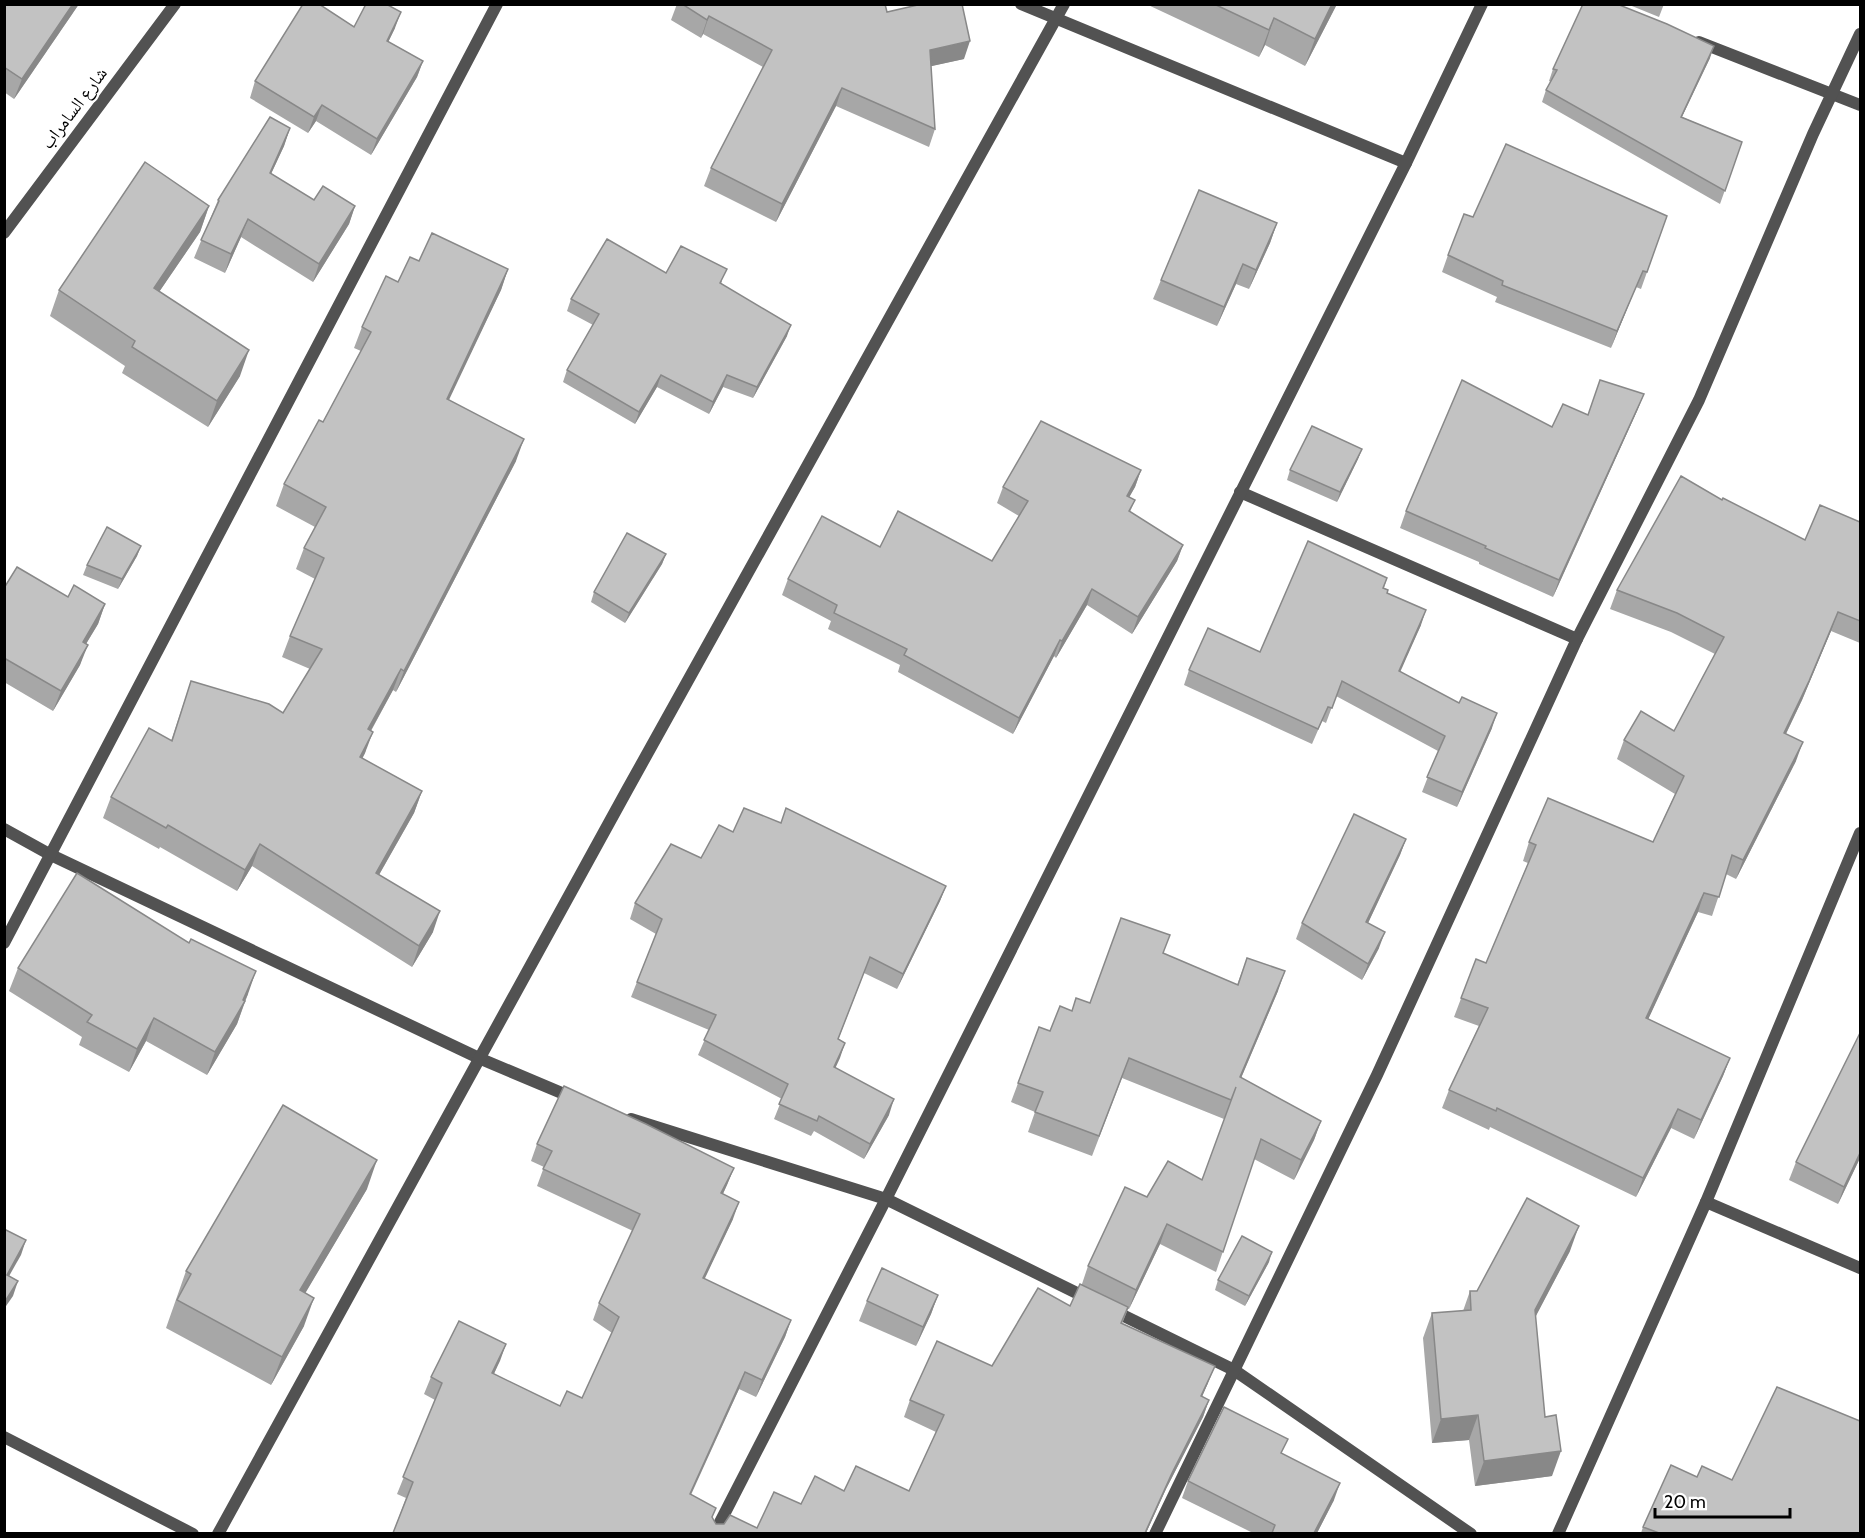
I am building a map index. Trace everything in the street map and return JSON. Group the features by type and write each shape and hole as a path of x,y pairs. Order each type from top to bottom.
{"street":[{"name":"شارع السامراب","path":"4,233 175,4"},
{"path":"4,943 497,4"},
{"path":"1021,4 1406,163"},
{"path":"218,1533 632,781 1064,4"},
{"path":"714,1533 886,1199 1406,163 1482,4"},
{"path":"1155,1533 1377,1075 1577,639 1699,400 1813,134 1860,34"},
{"path":"1690,39 1860,105"},
{"path":"1240,492 1577,639"},
{"path":"4,829 51,855 481,1059 585,1103"},
{"path":"1558,1533 1706,1202 1860,833"},
{"path":"618,1115 886,1199 1234,1370 1471,1533"},
{"path":"1706,1202 1860,1269"},
{"path":"4,1437 193,1533"}],"building":[{"path":"4,4 73,4 22,79 4,67"},
{"path":"303,4 319,4 354,27 366,4 386,4 401,12 387,41 423,61 377,139 322,105 314,117 255,81"},
{"path":"682,4 885,4 887,12 922,4 962,4 970,41 930,50 935,129 842,88 782,204 711,168 772,50 709,16 707,20"},
{"path":"1214,4 1332,4 1315,39 1274,18 1269,30"},
{"path":"1583,4 1617,4 1714,46 1681,117 1742,142 1725,191 1546,90 1557,70 1553,69"},
{"path":"270,117 290,128 270,173 314,200 323,186 355,206 319,264 248,219 231,254 201,240 218,200"},
{"path":"1506,144 1667,216 1647,272 1643,271 1617,331 1502,285 1503,281 1448,255 1464,214 1473,217"},
{"path":"145,162 209,206 154,288 249,350 217,401 132,347 135,341 59,290"},
{"path":"1199,190 1277,223 1256,270 1243,264 1224,307 1161,280"},
{"path":"432,233 508,269 447,399 524,439 404,671 401,669 368,729 373,732 360,757 422,791 376,873 440,911 419,946 260,844 245,870 168,825 166,828 111,797 149,728 172,741 191,681 269,704 283,713 322,649 290,636 324,558 304,548 326,507 284,484 319,420 323,422 371,332 362,327 386,276 398,282 410,257 419,261"},
{"path":"607,239 666,273 681,246 727,269 720,283 791,325 757,387 727,375 713,402 661,375 639,412 567,370 599,314 571,299"},
{"path":"1462,380 1552,427 1563,404 1588,415 1600,380 1644,394 1559,580 1406,511"},
{"path":"1041,421 1141,470 1127,496 1135,500 1129,511 1183,545 1138,617 1092,589 1062,641 1060,640 1019,718 904,655 907,649 834,613 837,605 788,579 822,516 880,547 898,511 992,561 1028,501 1003,487"},
{"path":"1312,426 1362,449 1340,492 1290,470"},
{"path":"1681,476 1722,500 1723,498 1805,540 1820,505 1860,522 1860,621 1838,612 1784,733 1803,742 1743,860 1732,855 1719,897 1704,893 1646,1018 1730,1058 1701,1120 1678,1109 1643,1178 1497,1108 1496,1111 1449,1090 1488,1008 1461,998 1476,959 1486,963 1536,845 1529,842 1548,798 1653,842 1684,776 1624,740 1641,711 1674,731 1724,637 1677,613 1617,590"},
{"path":"107,527 141,546 122,579 87,565"},
{"path":"627,533 666,554 629,613 594,592"},
{"path":"1308,541 1387,578 1383,588 1388,590 1387,593 1426,610 1399,671 1459,703 1462,697 1497,713 1462,792 1427,777 1445,736 1342,681 1332,708 1328,707 1318,729 1189,670 1208,628 1260,652"},
{"path":"17,567 68,597 74,585 105,604 83,642 88,645 61,691 4,658 4,588"},
{"path":"744,808 781,823 786,808 946,886 903,974 870,957 838,1039 845,1043 834,1067 894,1099 870,1144 819,1116 817,1121 779,1104 788,1084 704,1040 716,1015 637,982 662,919 635,903 671,844 701,858 719,825 733,832"},
{"path":"1354,814 1406,839 1366,922 1385,932 1368,964 1302,923"},
{"path":"77,873 189,943 191,939 256,971 243,1000 245,1001 215,1052 154,1018 137,1049 87,1022 92,1015 18,968"},
{"path":"1121,918 1170,935 1163,953 1238,985 1247,958 1285,971 1240,1077 1321,1121 1301,1160 1261,1139 1223,1252 1167,1224 1136,1290 1088,1266 1125,1187 1147,1197 1168,1161 1202,1180 1236,1087 1231,1100 1129,1058 1099,1136 1035,1112 1043,1092 1018,1083 1039,1027 1050,1031 1060,1006 1072,1011 1076,998 1090,1003"},
{"path":"1860,1033 1860,1153 1844,1187 1796,1162"},
{"path":"564,1086 734,1168 721,1193 739,1202 703,1278 791,1320 762,1380 745,1372 690,1494 716,1508 712,1517 716,1524 724,1524 730,1515 757,1528 774,1492 801,1504 815,1476 844,1491 856,1466 909,1491 944,1415 910,1400 937,1341 992,1366 1038,1288 1070,1306 1080,1284 1128,1307 1121,1323 1215,1366 1201,1396 1209,1400 1145,1533 393,1533 413,1482 403,1477 442,1383 431,1377 459,1321 506,1344 492,1373 560,1406 567,1391 582,1398 619,1317 599,1303 640,1214 543,1169 552,1151 537,1144"},
{"path":"283,1105 377,1160 300,1290 314,1298 282,1357 177,1300 191,1274 186,1271"},
{"path":"1527,1198 1579,1226 1535,1310 1545,1417 1556,1415 1561,1451 1484,1461 1478,1415 1441,1419 1432,1313 1471,1310 1470,1291 1477,1291"},
{"path":"4,1229 26,1240 7,1275 18,1281 4,1303"},
{"path":"1242,1236 1272,1252 1249,1296 1218,1280"},
{"path":"882,1268 938,1295 923,1327 867,1301"},
{"path":"1777,1387 1860,1421 1860,1533 1659,1533 1643,1527 1671,1465 1697,1477 1702,1466 1732,1480"},
{"path":"1224,1407 1288,1439 1281,1453 1340,1483 1314,1533 1272,1533 1275,1525 1188,1481"}]}
